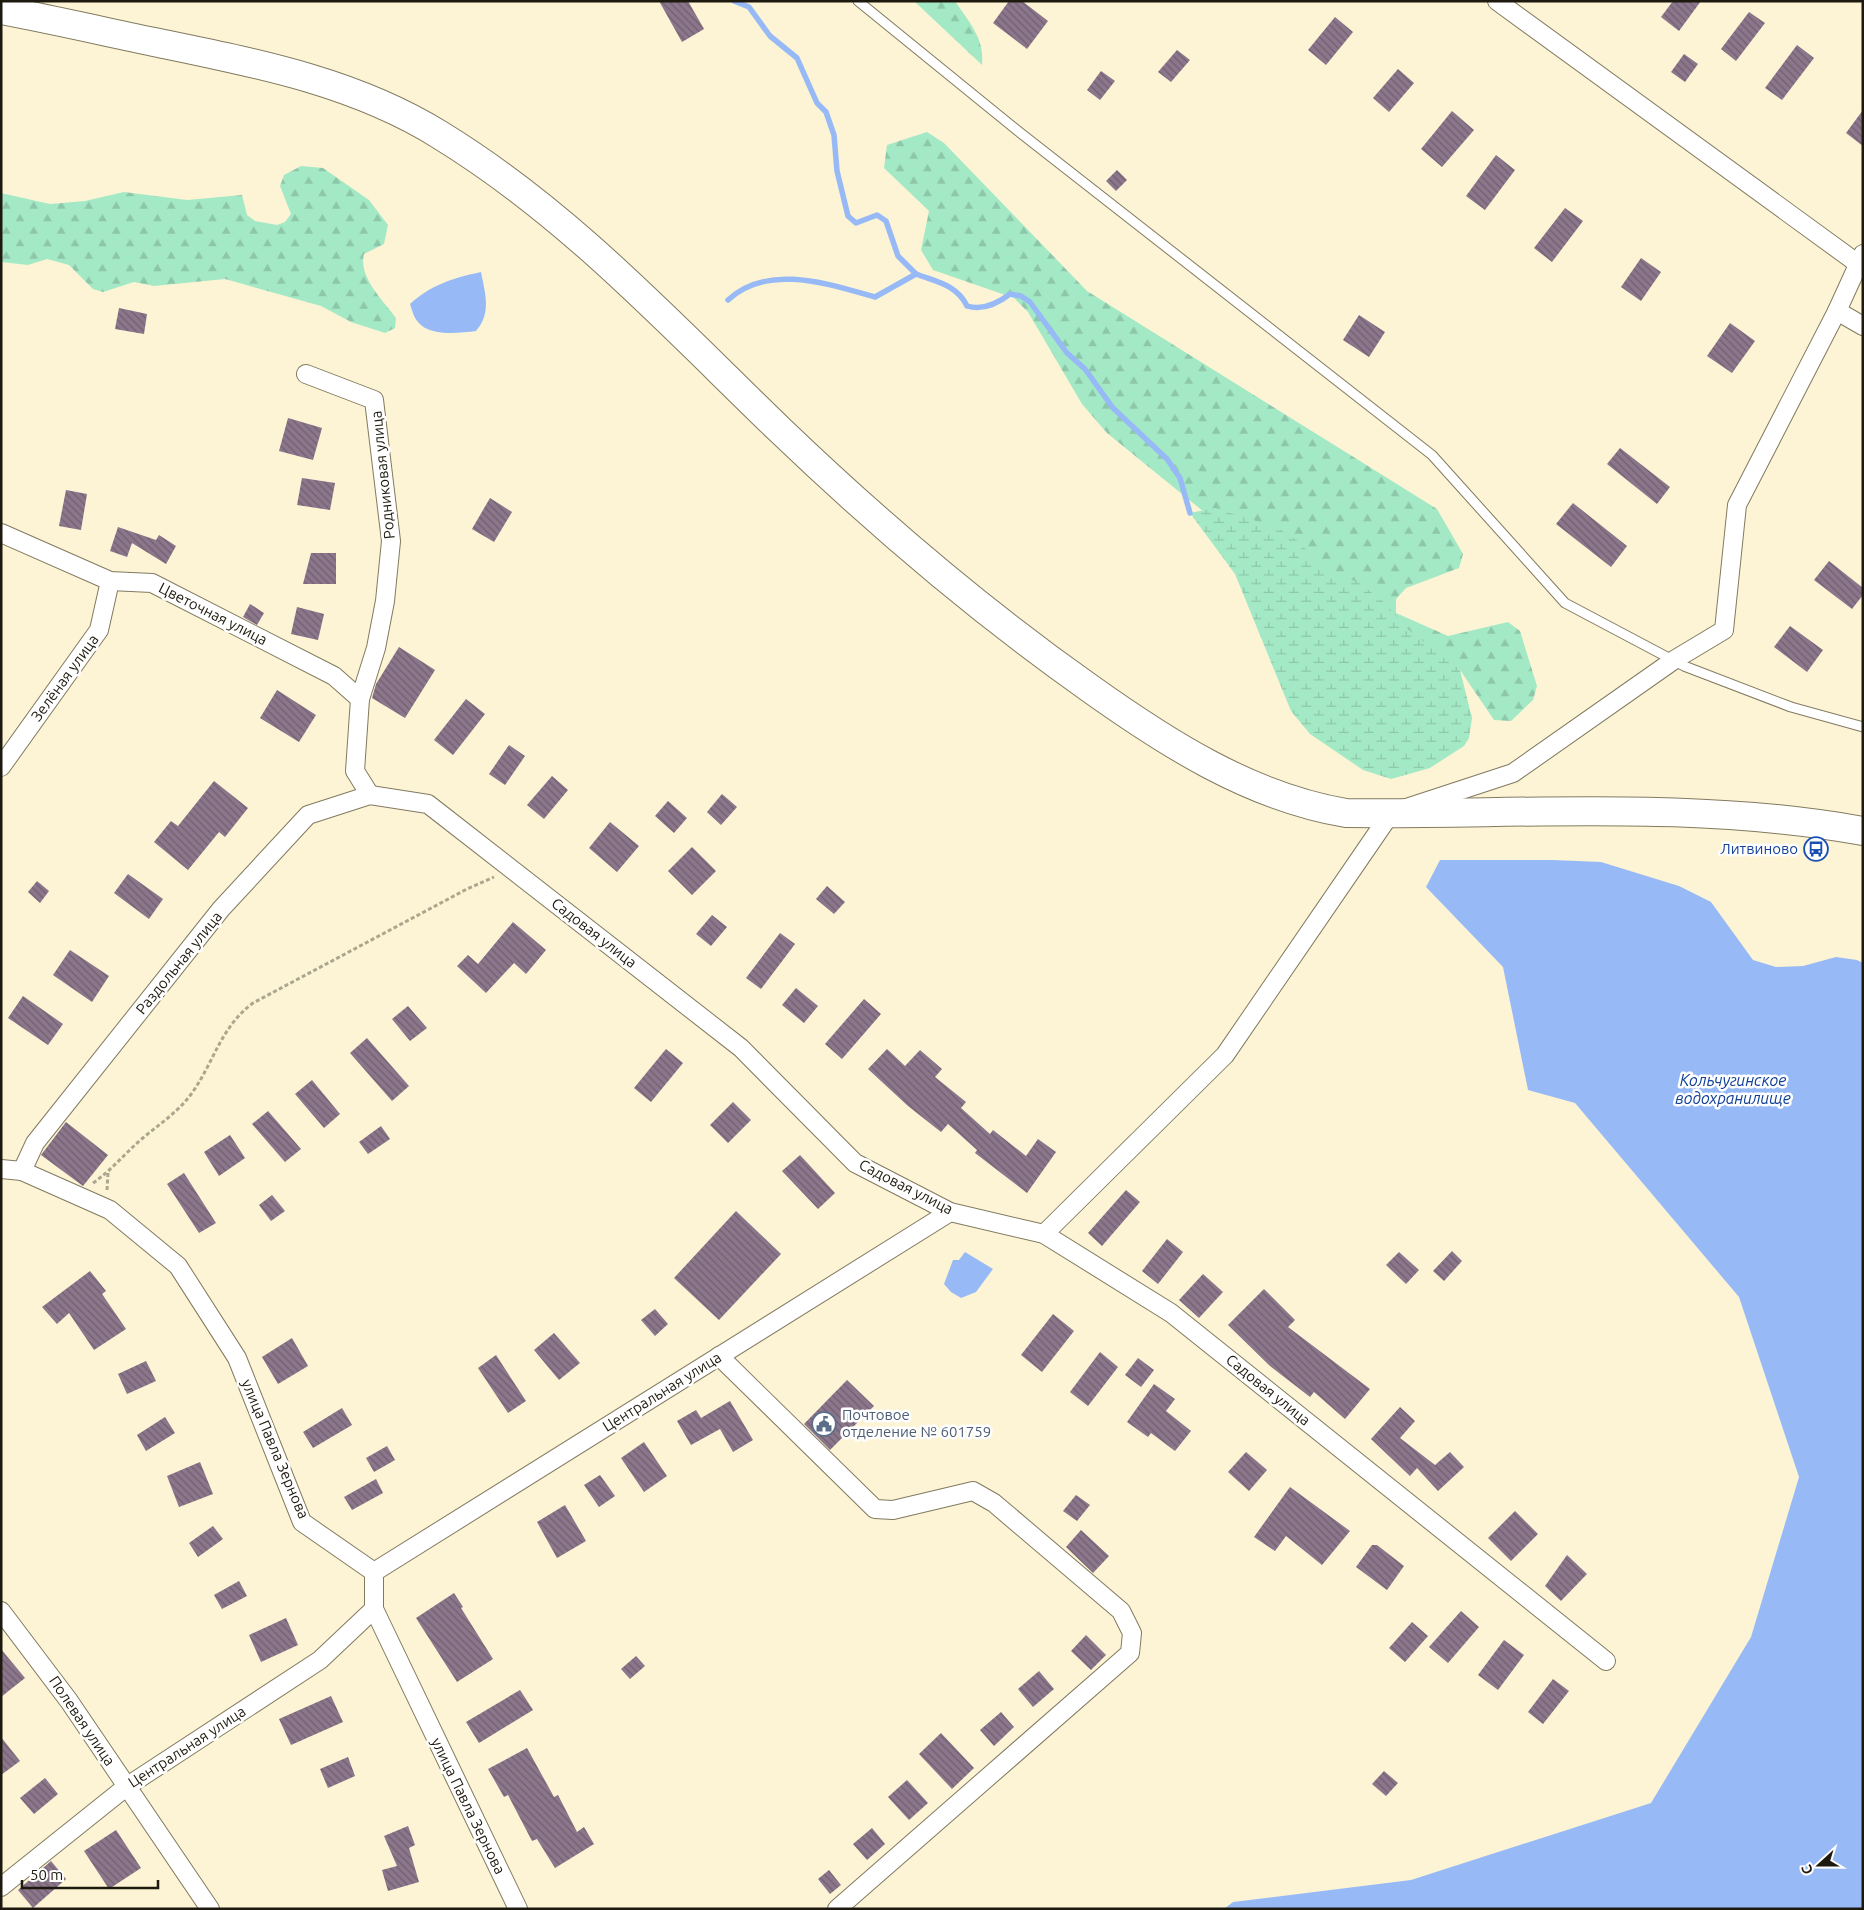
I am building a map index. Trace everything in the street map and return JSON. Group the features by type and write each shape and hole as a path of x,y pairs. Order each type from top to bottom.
{"main road":[{"path":"1,10 280,69 345,89 385,106 436,132 508,180 551,212 589,245 783,432 886,526 1042,655 1123,712 1171,742 1260,788 1316,808 1346,813 1662,812 1753,816 1863,831"}],"street":[{"path":"1044,1234 1225,1055 1391,814 1513,773 1674,660 1724,630 1738,505 1837,311 1860,258 1496,1"},
{"path":"1837,311 1863,326"},
{"name":"Родниковая улица","path":"306,374 374,400 391,541 386,601 376,648 360,699 355,771 370,795"},
{"name":"Цветочная улица","path":"1,533 110,581 152,583 334,676 360,699"},
{"name":"Зелёная улица","path":"1,766 99,630 110,581"},
{"name":"Садовая улица","path":"370,795 428,804 741,1048 855,1162 950,1212 1044,1234 1171,1313 1606,1661"},
{"name":"Раздольная улица","path":"22,1171 35,1143 215,917 308,815 370,795"},
{"name":"улица Павла Зернова","path":"1,1169 22,1171 110,1210 178,1266 237,1358 302,1522 374,1572 374,1609 518,1909"},
{"name":"Центральная улица","path":"374,1572 950,1212"},
{"path":"719,1356 875,1509 893,1510 973,1491 994,1503 1121,1611 1132,1633 1130,1653 837,1908"},
{"name":"Центральная улица","path":"1,1887 126,1787 320,1660 374,1609"},
{"name":"Полевая улица","path":"1,1611 69,1700 210,1909"}],"lane":[{"path":"858,1 1026,137 1432,454 1565,603 1674,660 1791,707 1863,727"}],"path":[{"path":"76,1195 108,1173 144,1137 180,1108 194,1091 237,1015 253,1003 467,889 512,869"}],"green space":[{"path":"914,1 955,1 975,31 981,47 982,65"},
{"path":"927,132 944,143 1087,291 1437,509 1463,554 1459,568 1406,588 1396,599 1396,613 1448,636 1508,622 1520,631 1537,686 1533,700 1511,721 1494,720 1460,670 1220,525 1107,433 1082,404 1028,312 1014,298 933,270 921,250 929,211 884,168 887,145"},
{"path":"301,166 323,168 369,200 388,225 384,244 364,254 363,263 368,280 396,318 395,328 385,333 351,322 321,306 225,279 154,286 134,282 103,292 93,289 69,265 47,259 28,265 1,262 1,193 50,204 85,201 124,192 187,200 242,195 247,215 255,221 277,225 285,222 291,214 280,186 284,175"},
{"path":"1215,508 1278,528 1298,541 1327,572 1358,582 1385,603 1405,627 1460,670 1472,718 1469,738 1464,746 1430,768 1391,779 1363,770 1310,734 1291,711 1235,574 1190,513"}],"water":[{"path":"481,272 486,310 481,324 476,331 437,332 423,327 417,320 410,304 418,297 443,283"},
{"name":"Кольчугинское водохранилище","path":"1440,860 1601,862 1679,886 1711,902 1753,960 1776,967 1803,966 1836,957 1857,960 1863,963 1863,1909 1224,1909 1233,1902 1411,1880 1651,1803 1751,1637 1799,1477 1739,1297 1575,1103 1528,1090 1503,967 1426,887"},
{"path":"965,1252 993,1269 976,1292 961,1298 951,1292 944,1284 953,1260 959,1260"}],"building":[{"path":"659,1 688,1 704,29 682,42"},
{"path":"1009,1 1022,1 1048,21 1027,49 993,23"},
{"path":"1673,1 1701,1 1679,31 1661,17"},
{"path":"1749,12 1765,23 1736,61 1721,49"},
{"path":"1335,17 1353,32 1326,65 1308,50"},
{"path":"1797,45 1814,58 1782,100 1765,88"},
{"path":"1177,50 1190,60 1171,82 1158,72"},
{"path":"1684,54 1698,64 1685,82 1671,72"},
{"path":"1398,69 1414,83 1389,112 1373,98"},
{"path":"1101,71 1115,81 1100,100 1087,90"},
{"path":"1863,110 1863,146 1846,133"},
{"path":"1452,111 1474,130 1442,167 1421,149"},
{"path":"1496,155 1515,170 1485,210 1466,196"},
{"path":"1117,170 1127,180 1116,191 1106,181"},
{"path":"1565,208 1583,221 1552,262 1534,248"},
{"path":"1641,258 1661,272 1641,301 1621,287"},
{"path":"119,308 147,314 144,334 115,329"},
{"path":"1359,315 1385,332 1369,357 1343,340"},
{"path":"1730,323 1755,341 1732,373 1707,356"},
{"path":"288,418 322,428 313,460 279,451"},
{"path":"1620,448 1670,487 1657,504 1607,464"},
{"path":"302,478 335,483 330,510 297,505"},
{"path":"66,490 87,494 81,530 59,526"},
{"path":"490,498 512,512 494,542 472,529"},
{"path":"1573,503 1627,546 1611,567 1556,524"},
{"path":"118,527 156,540 159,535 176,546 166,564 132,543 127,557 110,551"},
{"path":"311,553 336,553 336,584 303,584"},
{"path":"1829,561 1863,588 1863,595 1852,609 1814,580"},
{"path":"250,604 264,613 257,625 243,617"},
{"path":"297,607 324,614 318,640 291,634"},
{"path":"1790,626 1823,650 1807,672 1774,647"},
{"path":"399,647 435,670 405,718 372,698 376,684"},
{"path":"277,690 316,715 299,742 260,718"},
{"path":"466,699 485,714 453,755 434,740"},
{"path":"509,745 525,756 505,785 489,774"},
{"path":"552,776 568,790 544,819 527,805"},
{"path":"214,781 248,808 225,837 219,832 188,870 154,842 171,821 178,826"},
{"path":"722,794 737,807 721,825 707,812"},
{"path":"668,801 687,818 674,833 655,816"},
{"path":"610,822 639,846 617,872 589,848"},
{"path":"692,847 716,871 692,895 668,871"},
{"path":"128,874 163,899 149,919 114,893"},
{"path":"37,881 49,891 40,903 28,892"},
{"path":"827,886 845,902 834,914 816,899"},
{"path":"712,915 727,927 711,946 696,934"},
{"path":"513,922 546,950 526,974 514,963 486,993 457,966 468,955 478,964"},
{"path":"780,933 795,944 761,989 746,978"},
{"path":"70,950 109,976 92,1002 53,975"},
{"path":"796,988 818,1006 804,1023 782,1005"},
{"path":"23,996 63,1024 48,1045 8,1018"},
{"path":"864,999 881,1014 842,1059 825,1044"},
{"path":"408,1006 427,1028 410,1041 392,1019"},
{"path":"367,1038 409,1086 392,1101 350,1053"},
{"path":"666,1049 683,1063 651,1102 634,1088"},
{"path":"887,1049 905,1066 920,1050 942,1069 935,1077 966,1102 961,1108 990,1134 993,1130 1026,1156 1038,1139 1056,1152 1027,1193 975,1153 977,1150 948,1124 941,1132 908,1106 868,1069"},
{"path":"312,1080 340,1114 324,1128 295,1094"},
{"path":"733,1102 751,1120 728,1143 710,1125"},
{"path":"268,1111 301,1149 285,1162 252,1124"},
{"path":"66,1122 108,1155 83,1186 41,1155"},
{"path":"381,1126 390,1139 368,1154 359,1142"},
{"path":"230,1135 245,1158 219,1176 204,1152"},
{"path":"800,1155 835,1193 818,1209 782,1171"},
{"path":"184,1173 216,1223 199,1233 167,1184"},
{"path":"1126,1190 1140,1202 1102,1246 1088,1233"},
{"path":"272,1195 285,1211 271,1221 259,1205"},
{"path":"736,1211 781,1254 719,1320 674,1278"},
{"path":"1167,1239 1183,1252 1158,1284 1142,1271"},
{"path":"1452,1251 1462,1261 1444,1281 1433,1271"},
{"path":"1399,1252 1419,1270 1406,1284 1386,1265"},
{"path":"90,1271 106,1291 102,1294 126,1329 94,1350 69,1313 57,1324 42,1307"},
{"path":"1203,1274 1223,1292 1199,1318 1179,1300"},
{"path":"1264,1289 1295,1320 1288,1327 1370,1389 1345,1419 1314,1392 1310,1397 1270,1366 1228,1325"},
{"path":"655,1309 668,1324 655,1336 641,1320"},
{"path":"1053,1314 1074,1331 1042,1372 1021,1355"},
{"path":"554,1333 580,1363 559,1380 534,1350"},
{"path":"292,1338 308,1366 278,1384 262,1357"},
{"path":"1100,1352 1118,1367 1088,1406 1070,1392"},
{"path":"496,1355 526,1401 508,1413 478,1368"},
{"path":"1138,1358 1154,1370 1141,1387 1125,1375"},
{"path":"146,1361 156,1381 127,1394 118,1374"},
{"path":"847,1380 874,1406 830,1450 804,1424"},
{"path":"1154,1384 1175,1399 1166,1411 1191,1431 1175,1451 1151,1433 1148,1437 1127,1422"},
{"path":"730,1401 753,1440 733,1452 720,1429 691,1445 677,1421 696,1410 701,1418"},
{"path":"1400,1407 1415,1421 1400,1438 1435,1465 1450,1452 1464,1467 1438,1491 1417,1468 1410,1476 1371,1439"},
{"path":"342,1408 352,1425 313,1448 303,1432"},
{"path":"165,1417 175,1433 146,1451 137,1435"},
{"path":"644,1442 667,1476 644,1492 621,1458"},
{"path":"387,1446 395,1460 374,1472 366,1458"},
{"path":"1246,1452 1267,1470 1249,1491 1228,1472"},
{"path":"200,1462 213,1494 179,1507 167,1476"},
{"path":"600,1475 615,1496 599,1507 584,1485"},
{"path":"376,1479 383,1493 352,1510 344,1497"},
{"path":"1290,1487 1350,1531 1322,1565 1286,1536 1275,1551 1254,1537"},
{"path":"1076,1495 1090,1505 1077,1521 1063,1511"},
{"path":"565,1505 586,1541 557,1558 537,1522"},
{"path":"1515,1511 1538,1534 1511,1561 1488,1538"},
{"path":"213,1526 223,1539 198,1557 189,1543"},
{"path":"1081,1530 1109,1556 1093,1573 1066,1547"},
{"path":"1372,1545 1377,1545 1404,1566 1387,1590 1356,1567"},
{"path":"1567,1555 1587,1574 1561,1601 1545,1586"},
{"path":"239,1581 247,1596 222,1609 214,1595"},
{"path":"454,1593 463,1607 461,1608 493,1659 457,1682 416,1618"},
{"path":"1461,1611 1479,1627 1448,1663 1429,1647"},
{"path":"286,1618 298,1645 261,1662 249,1635"},
{"path":"1412,1622 1428,1636 1405,1662 1389,1648"},
{"path":"1086,1635 1106,1655 1091,1670 1071,1651"},
{"path":"1504,1640 1524,1655 1498,1690 1478,1675"},
{"path":"1,1649 25,1678 1,1697"},
{"path":"636,1656 645,1666 630,1679 621,1669"},
{"path":"1039,1671 1054,1689 1033,1707 1018,1689"},
{"path":"1553,1679 1569,1691 1543,1724 1528,1712"},
{"path":"520,1690 533,1710 479,1743 466,1722"},
{"path":"331,1696 343,1722 291,1745 279,1719"},
{"path":"1001,1712 1014,1727 994,1746 980,1730"},
{"path":"941,1733 974,1768 952,1789 919,1754"},
{"path":"1,1737 20,1761 1,1775"},
{"path":"527,1748 554,1797 558,1795 577,1832 584,1827 594,1844 555,1868 537,1839 532,1841 508,1795 504,1797 488,1769"},
{"path":"348,1757 355,1776 328,1788 320,1769"},
{"path":"1384,1771 1398,1783 1386,1796 1372,1784"},
{"path":"45,1778 58,1794 34,1814 20,1798"},
{"path":"907,1780 928,1803 909,1820 888,1797"},
{"path":"408,1826 415,1845 409,1848 419,1882 388,1891 382,1870 397,1866 384,1836"},
{"path":"872,1828 885,1844 867,1860 853,1844"},
{"path":"116,1830 141,1868 109,1889 84,1851"},
{"path":"51,1861 66,1879 33,1908 18,1890"},
{"path":"829,1870 841,1885 830,1894 818,1879"}],"waterway":[{"path":"734,1 749,7 770,36 797,58 817,103 826,112 834,135 837,171 848,216 856,223 877,215 886,221 898,256 916,274"},
{"path":"728,300 744,289 761,282 780,279 818,282 875,297 916,274 946,285 958,293 967,306 979,308 990,306 1010,294 1021,296 1030,302 1067,353 1085,369 1113,408 1167,459 1180,478 1190,513"}],"place":[{"name":"Литвиново","path":"1816,849"},
{"name":"Почтовое отделение № 601759","path":"824,1424"}]}
